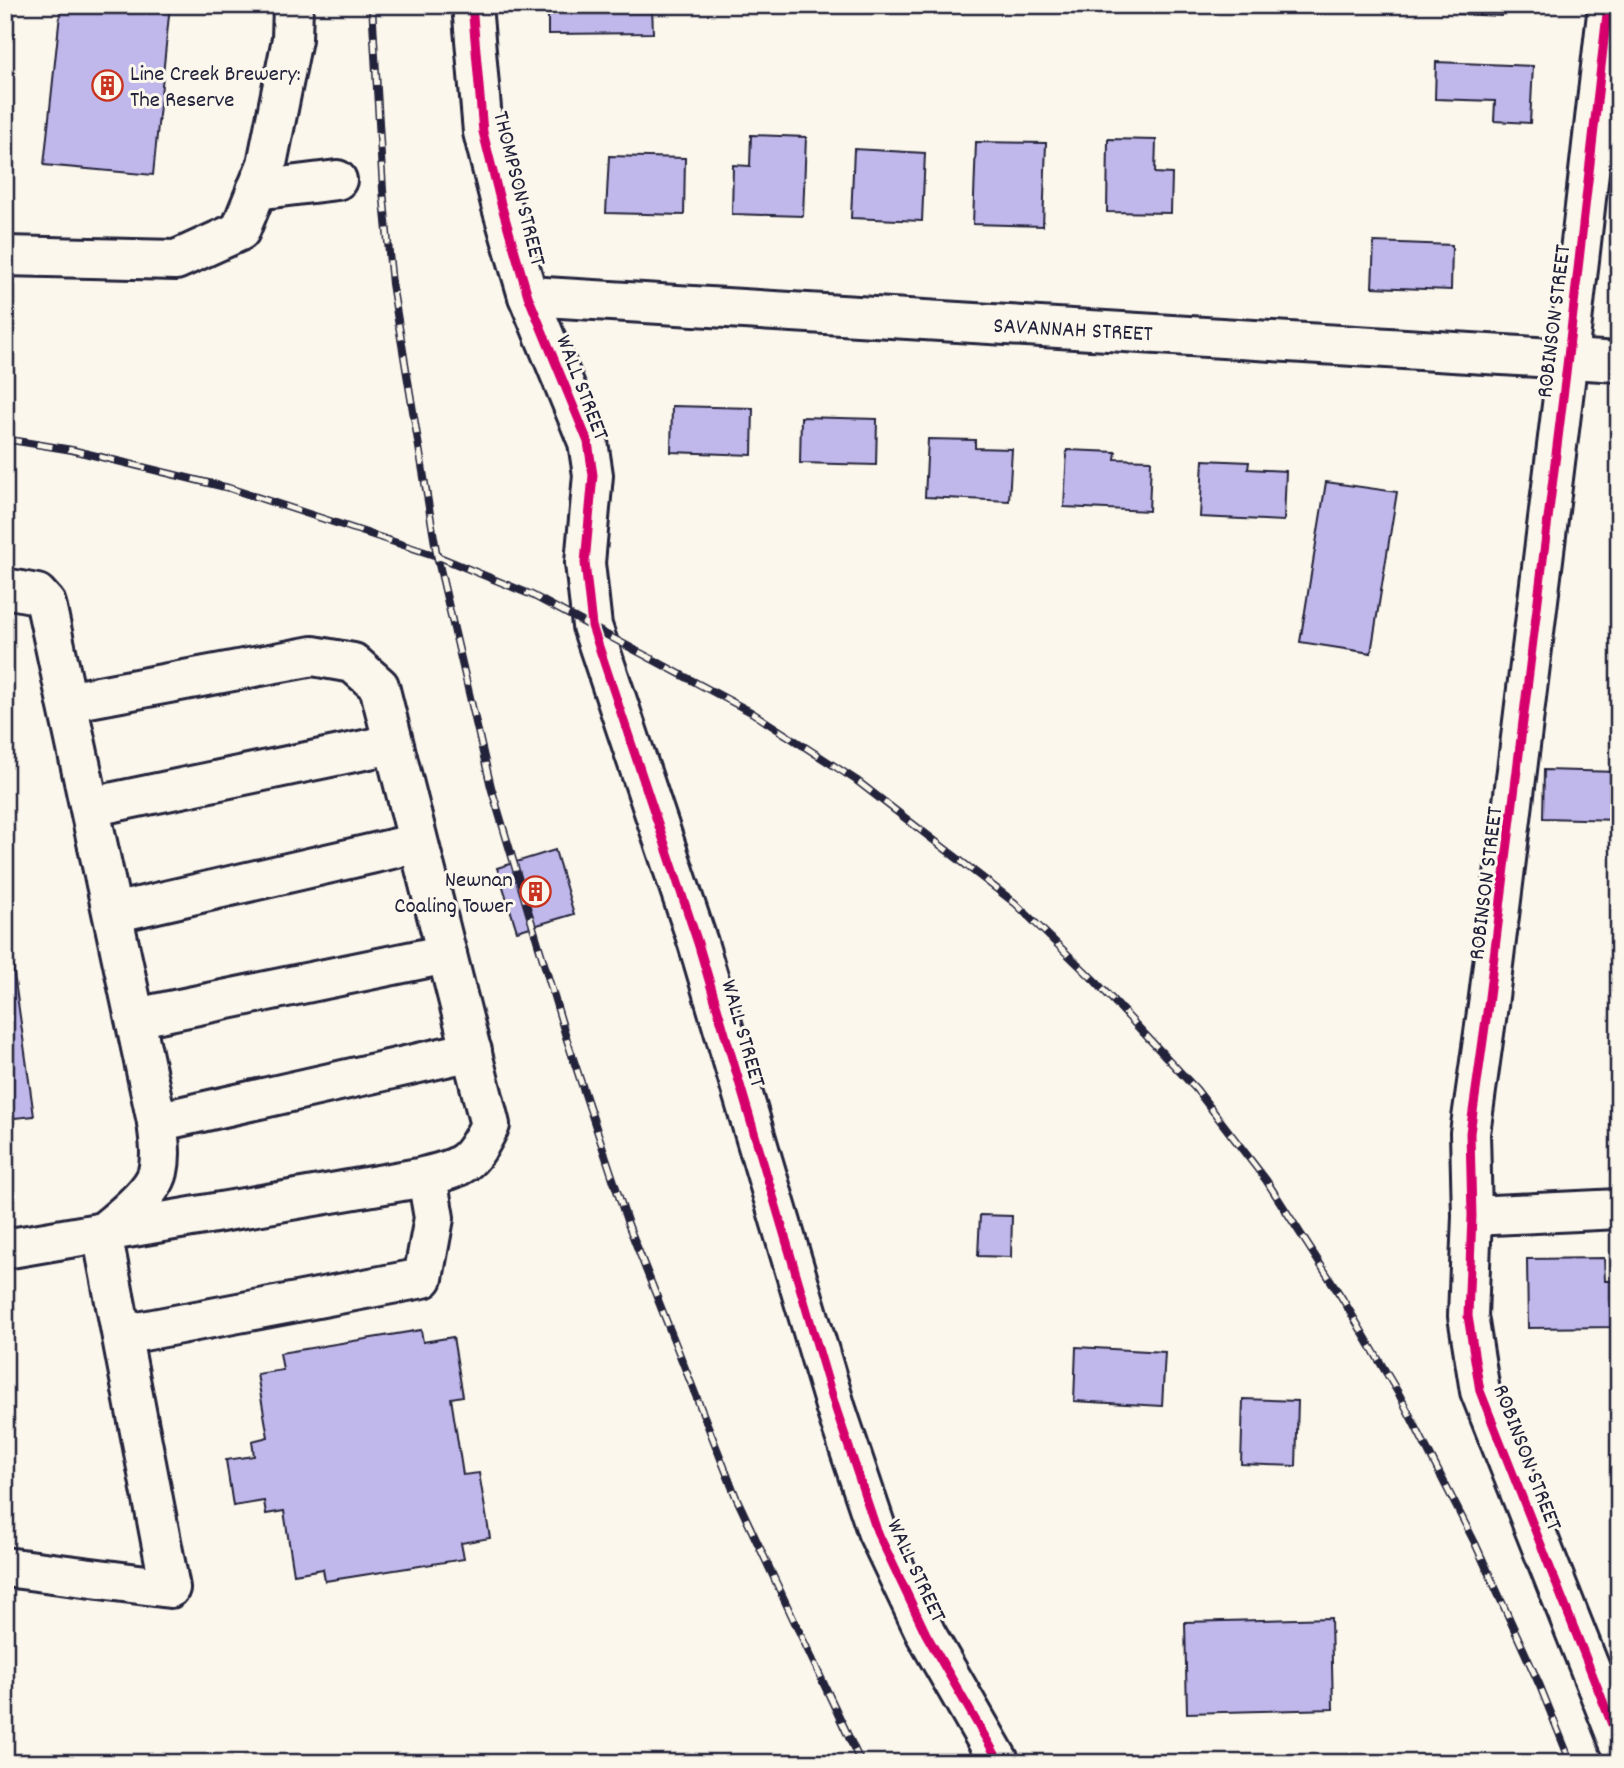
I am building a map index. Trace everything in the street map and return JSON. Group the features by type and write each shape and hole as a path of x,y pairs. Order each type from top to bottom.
{"street":[{"path":"5,256 176,260 240,231 267,164 289,52 293,5"},
{"name":"THOMPSON STREET","path":"472,5 483,132 528,296"},
{"name":"ROBINSON STREET","path":"1608,5 1610,63 1568,357 1470,1133 1472,1216 1468,1316 1480,1391 1615,1723"},
{"path":"256,190 337,180"},
{"name":"SAVANNAH STREET","path":"528,296 1619,362"},
{"name":"WALL STREET","path":"528,296 588,442 593,475 584,562 592,626 698,943 836,1409 877,1531 926,1634 1000,1763"},
{"path":"5,588 37,594 46,604 157,1122 160,1152 158,1175 122,1218 102,1233"},
{"path":"5,1249 427,1177 450,1171 468,1162 491,1125 379,686 353,663 313,656 67,702"},
{"path":"90,807 393,744"},
{"path":"113,913 418,843"},
{"path":"135,1018 447,954"},
{"path":"157,1122 472,1051"},
{"path":"122,1335 423,1278 434,1218 427,1177"},
{"path":"1472,1216 1619,1209"},
{"path":"5,1567 170,1588 102,1233"}],"building":[{"name":"Line Creek Brewery: The Reserve","path":"61,5 170,5 153,175 44,165"},
{"path":"548,5 652,5 653,33 548,34"},
{"path":"1458,5 1502,5 1501,16 1457,14"},
{"path":"1436,62 1533,66 1530,123 1494,121 1495,101 1435,99"},
{"path":"751,135 806,137 803,216 732,214 733,165 750,166"},
{"path":"1108,139 1156,140 1155,173 1172,174 1171,213 1107,212"},
{"path":"976,142 1046,143 1043,226 973,224"},
{"path":"854,149 925,153 922,221 851,218"},
{"path":"609,156 685,158 684,215 606,213"},
{"path":"1374,242 1452,245 1451,290 1372,287"},
{"path":"672,406 753,408 752,455 671,452"},
{"path":"801,417 877,419 876,465 800,463"},
{"path":"928,439 975,440 975,448 1012,449 1009,501 925,497"},
{"path":"1067,450 1116,452 1115,459 1151,460 1149,511 1064,507"},
{"path":"1203,460 1249,462 1248,469 1286,471 1284,521 1200,517"},
{"path":"1326,482 1397,492 1371,653 1300,642"},
{"path":"1613,506 1619,506 1619,559 1611,559"},
{"path":"1544,770 1619,772 1619,820 1543,818"},
{"name":"Newnan Coaling Tower","path":"555,850 574,914 517,931 497,868"},
{"path":"5,910 34,1116 5,1119"},
{"path":"980,1215 1012,1216 1011,1257 978,1256"},
{"path":"1604,1258 1605,1281 1619,1281 1619,1327 1528,1328 1527,1259"},
{"path":"421,1330 423,1342 453,1337 463,1396 451,1398 463,1475 479,1473 490,1538 461,1543 464,1559 325,1581 323,1569 294,1574 284,1511 266,1514 264,1501 233,1506 226,1460 254,1456 252,1441 268,1437 257,1374 283,1370 280,1353"},
{"path":"1076,1347 1165,1352 1162,1406 1074,1401"},
{"path":"1243,1399 1298,1401 1296,1466 1241,1464"},
{"path":"1331,1618 1333,1709 1187,1713 1185,1622"}],"railway":[{"path":"372,5 383,190 392,284 437,556 491,787 567,1040 628,1224 736,1497 861,1763"},
{"path":"5,439 72,450 229,488 437,556 532,595 751,712 856,780 1015,903 1096,982 1196,1089 1266,1180 1342,1298 1400,1396 1475,1543 1540,1686 1571,1763"}],"cycle path":[{"path":"472,5 483,132 501,204 528,296 588,442 593,475 585,563 592,626 698,943 836,1409 877,1531 926,1634 1000,1763"},
{"path":"1608,5 1568,357 1470,1133 1472,1216 1468,1316 1480,1391 1619,1742"}],"place":[{"name":"Line Creek Brewery: The Reserve","path":"107,85"},
{"name":"Newnan Coaling Tower","path":"536,891"}]}
